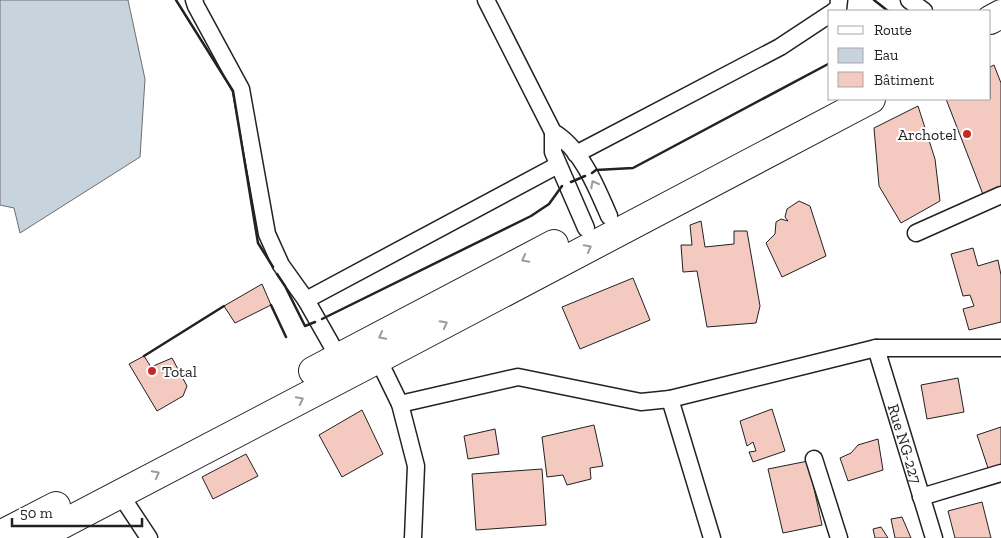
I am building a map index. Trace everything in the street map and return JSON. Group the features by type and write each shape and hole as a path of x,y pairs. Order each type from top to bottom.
{"highway":[{"path":"0,535 830,100"},
{"path":"36,538 869,100"}],"street":[{"path":"194,0 241,89 267,234 281,265 306,300 339,358"},
{"path":"486,0 553,132 553,152 558,165 597,222"},
{"path":"909,0 923,10"},
{"path":"576,154 780,47 828,15"},
{"path":"553,132 563,138 576,154 595,185 597,222"},
{"path":"306,300 558,165"},
{"path":"916,233 1001,195"},
{"path":"400,404 518,377 640,402 670,399 876,348 1001,348"},
{"name":"Rue NG-227","path":"876,348 934,538"},
{"path":"378,359 400,404 416,466 414,538"},
{"path":"670,399 712,538"},
{"path":"814,459 839,538"},
{"path":"922,497 1001,474"},
{"path":"120,494 149,538"}],"water":[{"path":"0,0 128,0 145,79 140,157 20,233 14,208 0,205"}],"building":[{"path":"994,65 1001,83 1001,190 984,197 946,100 991,100 991,66"},
{"path":"918,106 935,159 940,201 901,223 879,186 874,128"},
{"path":"799,201 810,206 826,256 782,277 766,243 775,234 776,222 781,219 788,221 785,217 787,209"},
{"path":"701,221 705,247 734,244 734,231 747,231 760,306 756,323 707,327 697,271 683,272 681,245 692,245 690,225"},
{"path":"973,248 978,266 998,260 1001,275 1001,322 969,330 963,309 974,306 970,295 963,296 951,254"},
{"path":"633,278 650,320 580,349 562,307"},
{"path":"262,284 271,305 235,323 224,306"},
{"path":"144,356 151,367 172,358 187,386 183,396 157,411 129,364"},
{"path":"958,378 964,412 927,419 921,385"},
{"path":"772,409 785,451 753,462 749,452 756,451 753,442 747,446 740,421"},
{"path":"362,410 383,454 342,477 319,435"},
{"path":"594,425 603,466 590,468 591,479 567,485 563,475 547,477 542,437"},
{"path":"1001,427 1001,466 989,471 977,435"},
{"path":"495,429 499,454 468,459 464,436"},
{"path":"878,439 883,470 848,481 840,458 851,453 858,445"},
{"path":"246,454 258,476 213,499 202,477"},
{"path":"808,461 822,525 783,533 768,469"},
{"path":"542,469 546,525 476,530 472,474"},
{"path":"982,502 991,538 955,538 948,511"},
{"path":"902,517 911,538 895,538 891,519"},
{"path":"881,527 888,538 875,538 873,529"}],"wall":[{"path":"176,0 233,91 258,243 273,267"},
{"path":"874,0 887,10"},
{"path":"592,173 596,170 633,168 828,64"},
{"path":"571,182 585,176"},
{"path":"322,319 531,216 549,204 562,186"},
{"path":"277,274 305,326 315,322"},
{"path":"271,305 286,337"},
{"path":"144,356 224,306"}],"place":[{"name":"Archotel","path":"967,134"},
{"name":"Total","path":"152,371"}]}
